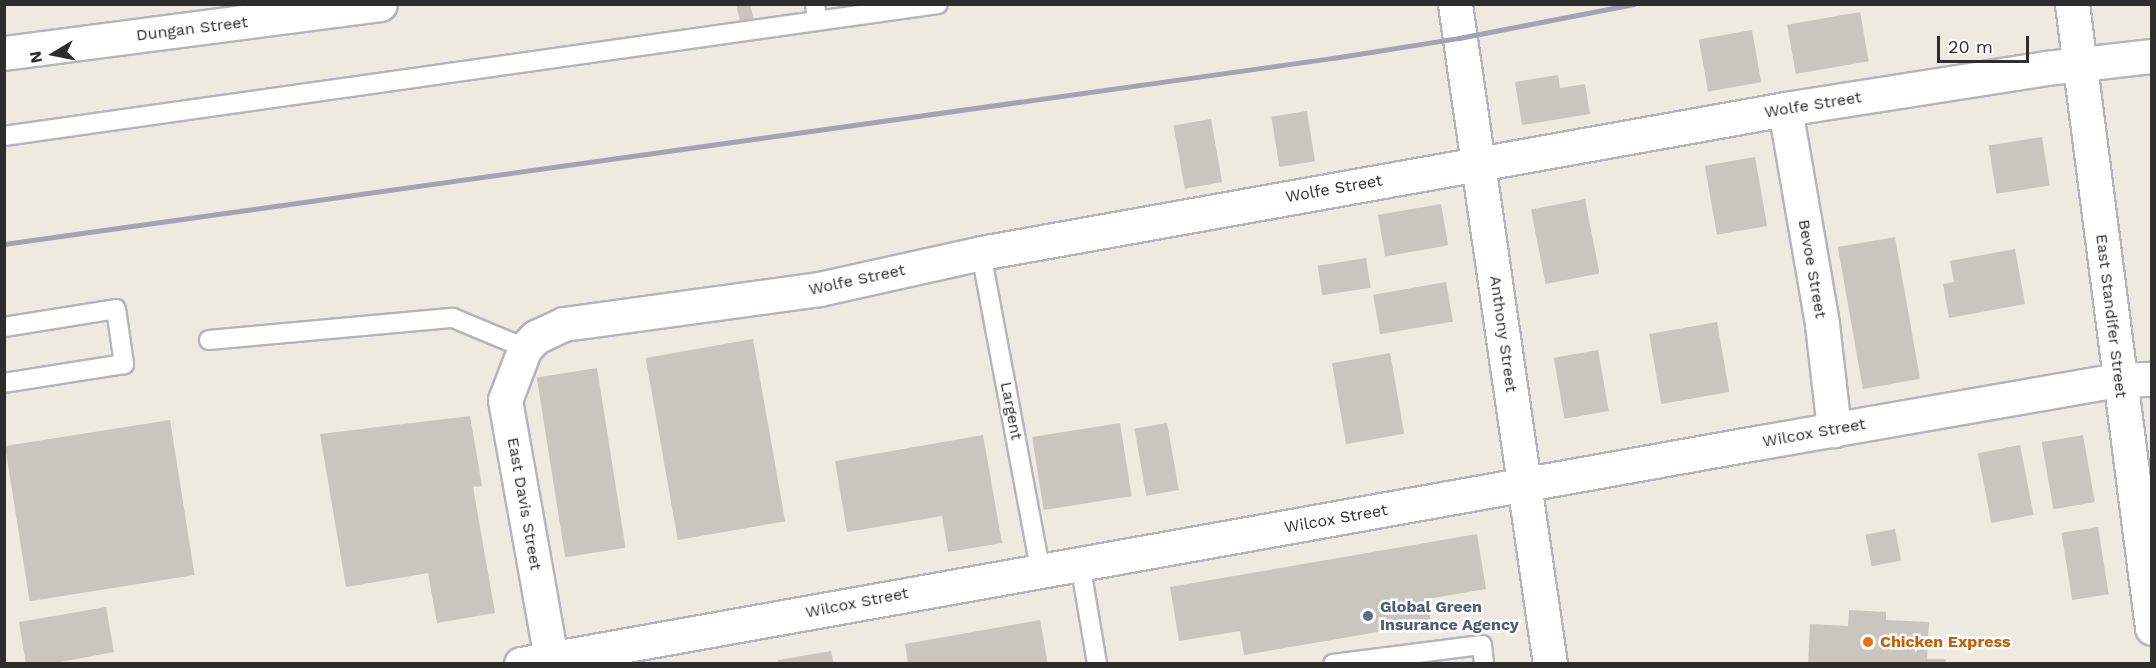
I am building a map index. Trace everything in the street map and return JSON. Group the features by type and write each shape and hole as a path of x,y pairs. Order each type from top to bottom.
{"street":[{"name":"Dungan Street","path":"4,53 380,4"},
{"name":"Anthony Street","path":"1455,4 1550,663"},
{"name":"East Standifer Street","path":"2072,4 2151,628"},
{"name":"Wolfe Street","path":"525,348 536,336 564,324 819,289 981,253 1785,109 2046,68 2080,66 2151,56"},
{"name":"Bevoe Street","path":"1785,109 1822,324 1834,430"},
{"name":"East Davis Street","path":"525,348 505,400 542,662"},
{"name":"Wilcox Street","path":"542,662 1040,569 1525,486 2118,380 2151,379"}],"lane":[{"path":"4,136 816,13 938,4"},
{"name":"Largent","path":"981,253 1040,569"},
{"path":"4,327 116,309 124,364 4,383"},
{"path":"209,339 453,318 525,348"},
{"path":"1080,563 1097,663"},
{"path":"1333,663 1482,645 1484,663"}],"building":[{"path":"736,4 750,4 754,21 741,25"},
{"path":"1860,12 1869,61 1796,74 1787,25"},
{"path":"1752,30 1761,82 1708,92 1699,39"},
{"path":"1558,75 1560,88 1585,84 1590,114 1522,125 1515,82"},
{"path":"1307,111 1315,161 1279,167 1271,117"},
{"path":"1211,119 1222,182 1185,189 1174,126"},
{"path":"2042,137 2050,185 1996,194 1989,145"},
{"path":"1755,157 1767,226 1717,235 1705,166"},
{"path":"1585,199 1600,274 1546,284 1531,209"},
{"path":"1441,204 1448,245 1385,256 1378,215"},
{"path":"1895,237 1920,379 1863,389 1838,247"},
{"path":"2015,249 2025,304 1949,318 1943,284 1954,282 1950,261"},
{"path":"1366,258 1371,288 1322,295 1318,266"},
{"path":"1446,282 1453,321 1380,334 1373,295"},
{"path":"1717,322 1729,392 1661,404 1649,334"},
{"path":"753,339 785,521 678,540 646,358"},
{"path":"1598,350 1609,411 1564,419 1554,358"},
{"path":"1390,353 1404,434 1346,444 1332,363"},
{"path":"597,368 625,548 565,557 537,378"},
{"path":"470,416 482,486 473,487 495,613 437,623 428,573 346,587 320,434"},
{"path":"170,420 195,575 30,601 5,446"},
{"path":"1120,423 1132,496 1044,510 1032,437"},
{"path":"1167,423 1179,490 1146,496 1135,429"},
{"path":"983,435 1002,543 948,552 942,516 847,532 835,461"},
{"path":"2083,435 2095,502 2053,509 2042,442"},
{"path":"2020,445 2034,515 1991,523 1978,453"},
{"path":"2098,527 2109,594 2072,600 2061,533"},
{"path":"1895,529 1901,560 1872,566 1866,535"},
{"path":"1477,534 1486,589 1427,599 1431,623 1244,655 1240,631 1179,641 1170,587"},
{"path":"106,607 114,652 49,664 26,664 19,622"},
{"name":"Chicken Express","path":"1849,610 1886,612 1886,620 1929,622 1927,659 1946,659 1945,664 1808,664 1810,624 1848,626"},
{"path":"1040,620 1048,664 908,664 905,644"},
{"path":"831,651 834,664 779,664 778,660"}],"railway":[{"path":"4,244 1333,58 1459,38 1634,4"}],"place":[{"name":"Global Green Insurance Agency","path":"1368,616"},
{"name":"Chicken Express","path":"1868,642"}]}
